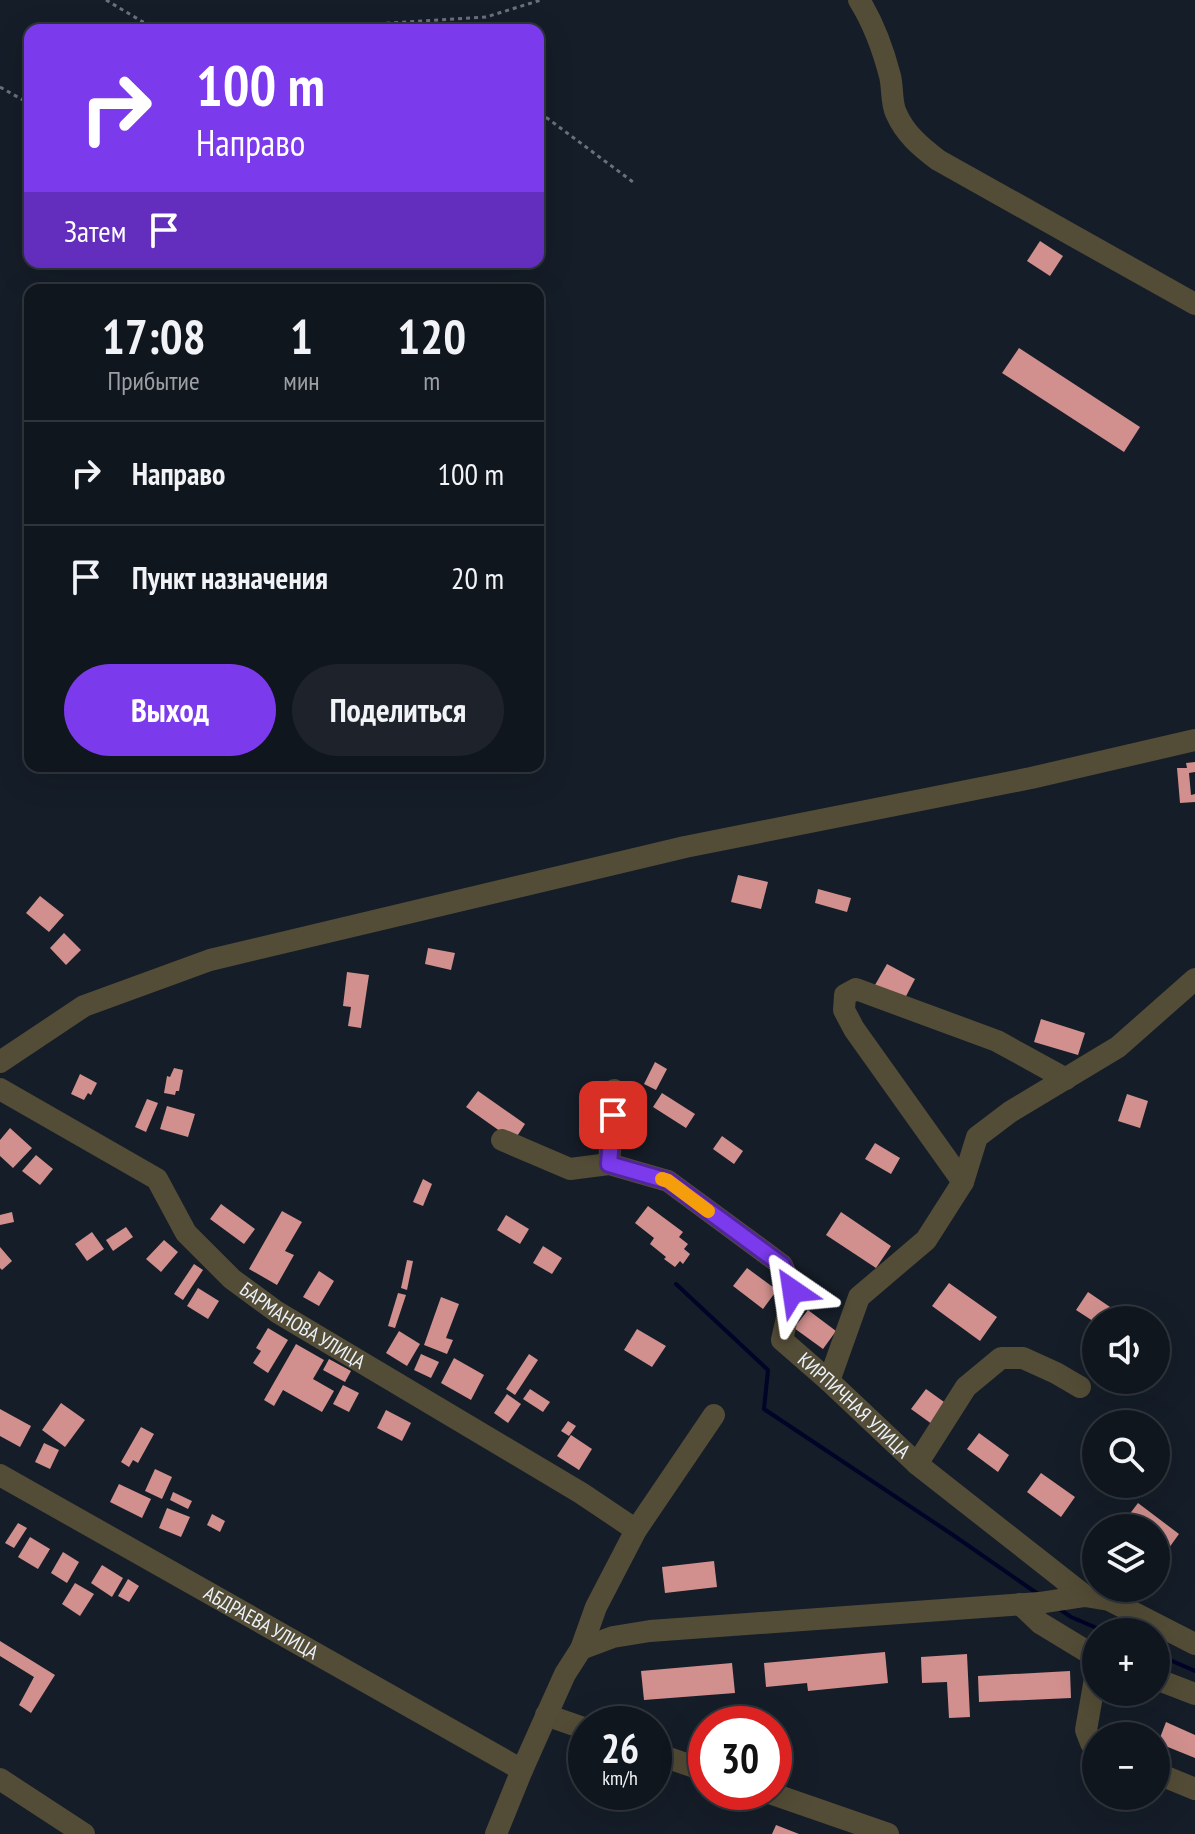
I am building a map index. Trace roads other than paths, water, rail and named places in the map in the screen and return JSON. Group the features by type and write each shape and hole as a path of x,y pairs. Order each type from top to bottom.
{"street":[{"path":"859,0 874,24 891,79 894,111 916,142 938,160 1195,304"},
{"path":"0,1062 84,1006 210,960 685,847 1031,778 1195,740"},
{"path":"829,1381 859,1297 926,1240 963,1182 977,1137 1010,1112 1118,1047 1195,979"},
{"path":"963,1182 854,1029 844,1010 845,995 856,989 997,1041 1066,1079"},
{"name":"БАРМАНОВА УЛИЦА","path":"0,1089 157,1179 186,1233 232,1279 277,1312 581,1493 636,1530"},
{"path":"609,1164 614,1090"},
{"name":"КИРПИЧНАЯ УЛИЦА","path":"502,1140 570,1169 609,1164 668,1181 782,1265 793,1291 782,1340 917,1464 1076,1598"},
{"path":"917,1464 966,1387 1001,1358 1023,1358 1080,1387"},
{"path":"496,1834 546,1715 565,1674 581,1649 596,1607 636,1530 714,1415"},
{"name":"АБДРАЕВА УЛИЦА","path":"0,1475 522,1770"},
{"path":"581,1649 613,1637 650,1631 1030,1604 1076,1598 1109,1600 1195,1644"},
{"path":"1030,1604 1040,1623 1082,1648"},
{"path":"1170,1684 1195,1694"},
{"path":"546,1715 568,1723"},
{"path":"0,1779 84,1834"},
{"path":"1170,1779 1195,1789"},
{"path":"792,1801 888,1834"}],"waterway":[{"path":"676,1284 768,1370 764,1409 1038,1594"},
{"path":"1058,1608 1082,1622"},
{"path":"1170,1660 1195,1671"}]}
